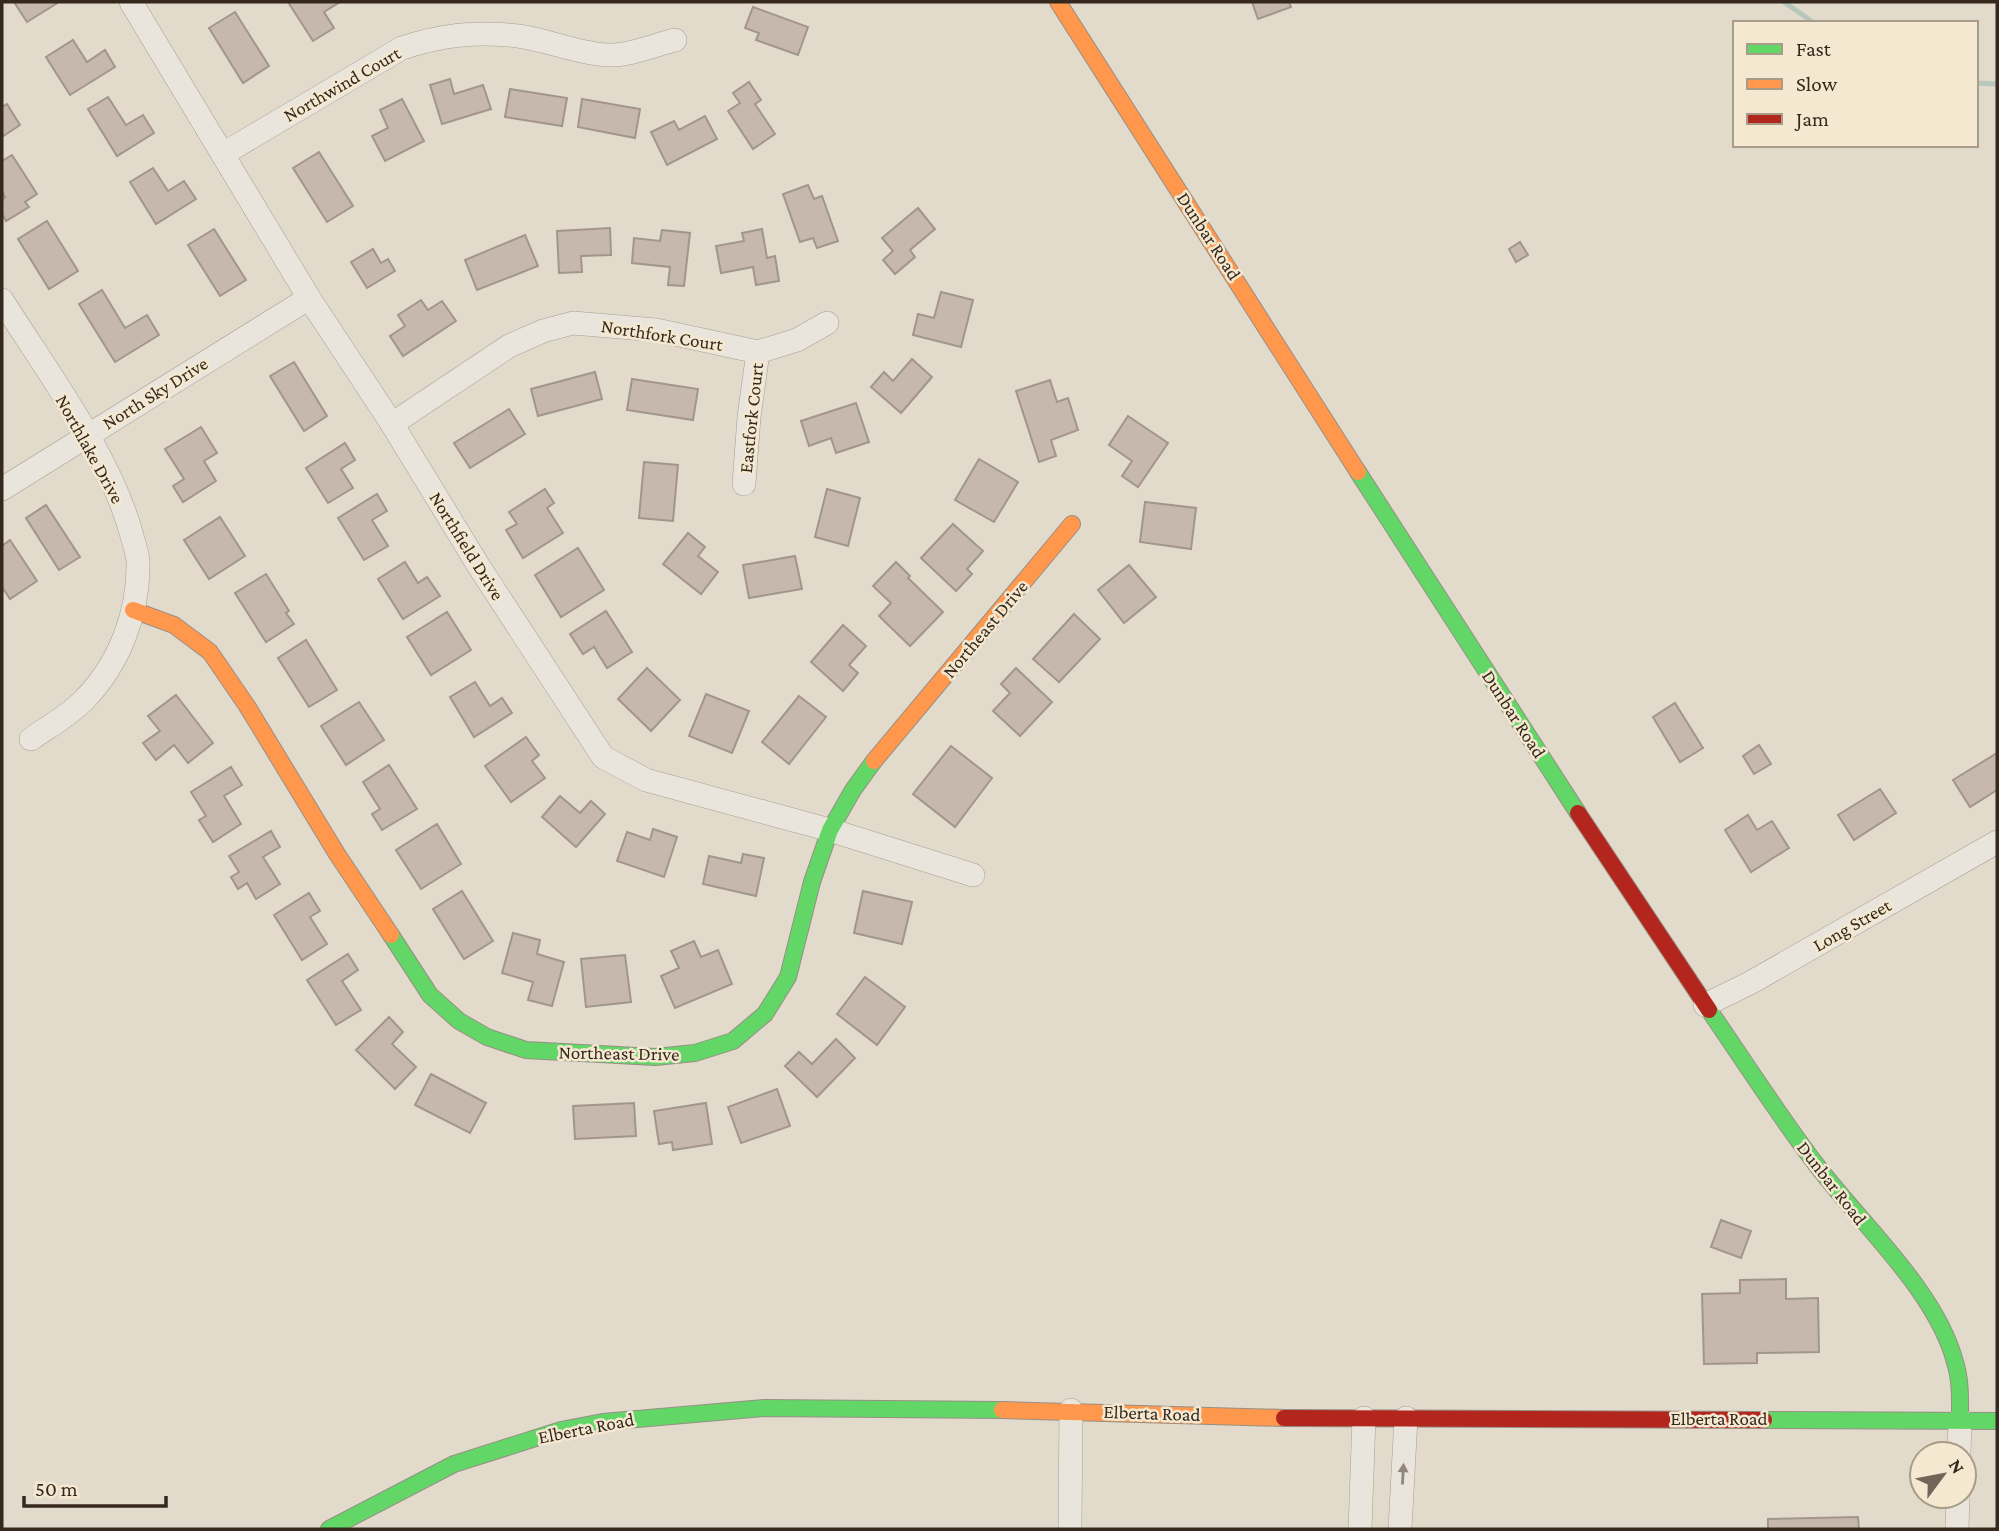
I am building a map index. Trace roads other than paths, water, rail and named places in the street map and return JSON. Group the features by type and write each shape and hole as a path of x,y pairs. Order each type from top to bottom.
{"street":[{"name":"Northfield Drive","path":"131,2 309,298 603,757 646,780 830,830 973,875"},
{"name":"Dunbar Road","path":"1058,2 1565,793 1704,1004 1801,1144 1927,1302 1945,1333 1956,1361 1963,1397 1960,1420"},
{"name":"Northwind Court","path":"223,154 401,48 430,38 460,33 519,36 562,48 610,55 675,40"},
{"name":"North Sky Drive","path":"2,489 309,298"},
{"name":"Northlake Drive","path":"2,300 87,435 116,490 138,560 133,610 116,658 82,702 31,738"},
{"name":"Northfork Court","path":"391,424 509,346 543,331 573,323 656,330 758,352 797,340 827,323"},
{"name":"Eastfork Court","path":"744,484 758,352"},
{"name":"Northeast Drive","path":"133,610 174,625 210,652 247,706 337,854 430,995 459,1021 487,1037 526,1050 655,1057 695,1053 733,1041 765,1014 788,977 812,882 830,830 853,790 1072,524"},
{"name":"Long Street","path":"1704,1004 1750,983 1997,842"},
{"name":"Elberta Road","path":"329,1529 454,1464 511,1444 603,1422 764,1408 1071,1410 1265,1418 1997,1421"},
{"path":"1070,1529 1071,1410"},
{"path":"1360,1529 1364,1418"},
{"path":"1400,1529 1406,1418"},
{"path":"1959,1440 1960,1420"},
{"path":"1957,1529 1958,1510"}],"waterway":[{"path":"1784,2 1811,21"},
{"path":"1978,83 1997,84"}]}
